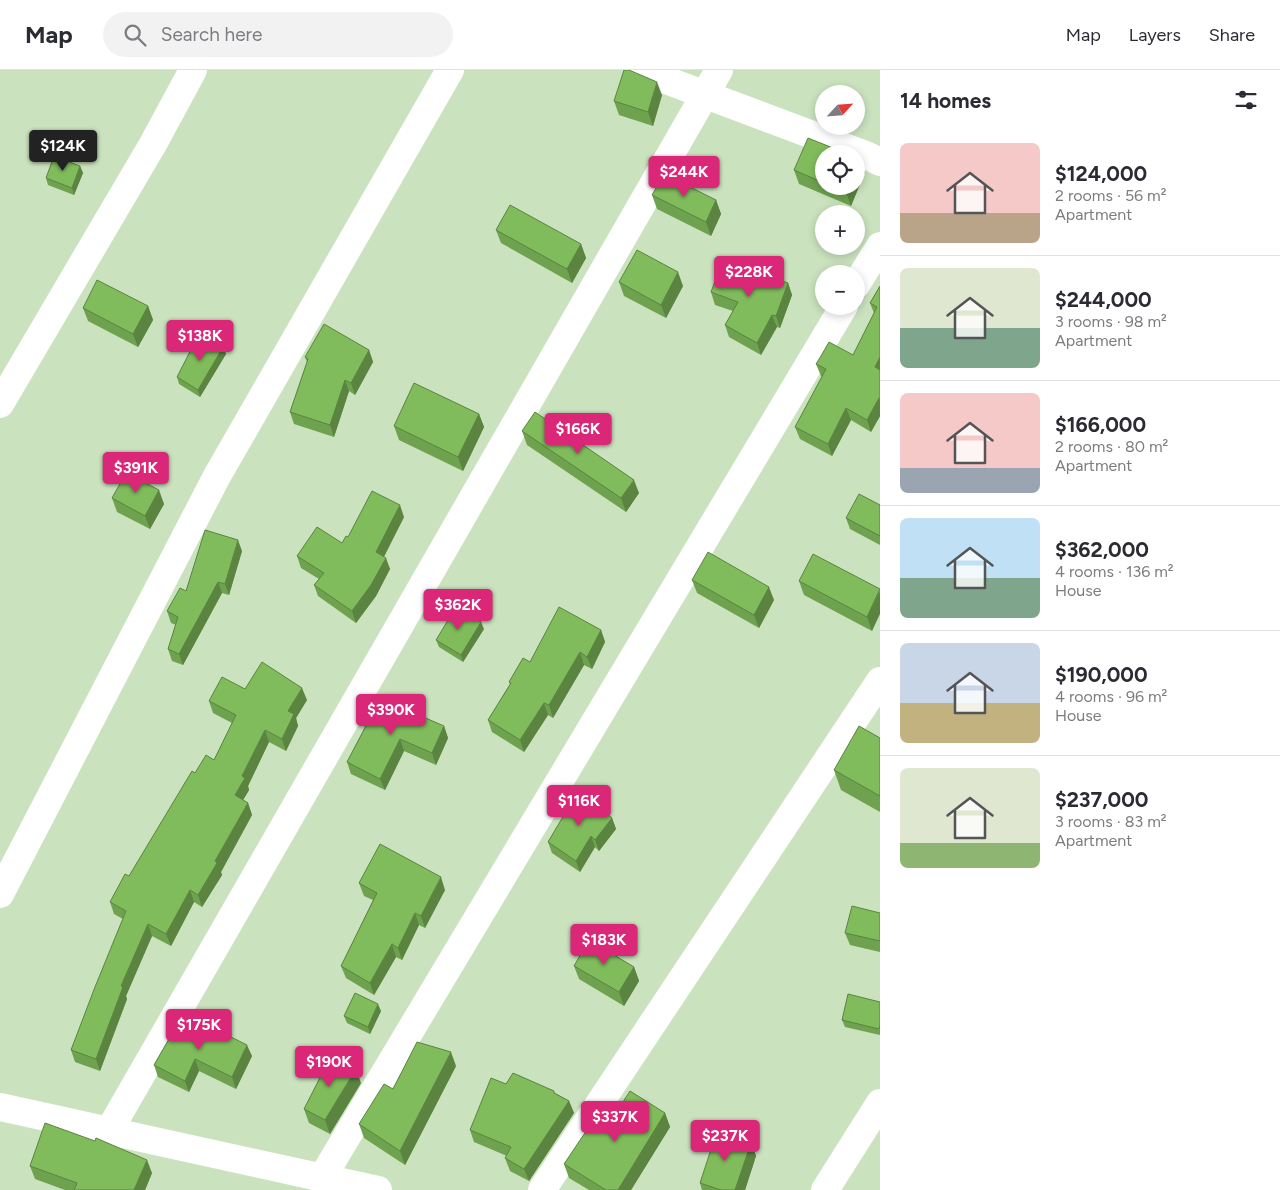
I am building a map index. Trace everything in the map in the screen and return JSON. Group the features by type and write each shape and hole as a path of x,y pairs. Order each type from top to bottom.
{"street":[{"path":"0,404 153,144 193,70"},
{"path":"0,894 217,476 450,70"},
{"path":"639,70 866,154 880,162"},
{"path":"109,1131 719,70"},
{"path":"865,270 880,246"},
{"path":"322,1178 839,315"},
{"path":"542,1190 880,681"},
{"path":"825,1190 880,1103"},
{"path":"0,1108 378,1190"}],"building":[{"path":"624,70 629,70 657,82 648,112 614,101"},
{"path":"808,138 826,145 815,145 815,179 794,170"},
{"path":"54,156 80,166 72,188 46,178"},
{"path":"664,174 716,200 706,222 652,195"},
{"path":"510,205 581,244 567,269 496,230"},
{"path":"637,250 678,272 661,305 619,282"},
{"path":"723,260 788,283 776,316 772,315 757,343 725,325 738,302 711,292"},
{"path":"97,280 148,306 133,334 83,308"},
{"path":"880,286 880,357 875,367 880,370 880,399 867,420 846,408 828,444 795,427 826,369 816,364 829,342 853,355 877,307 870,303"},
{"path":"324,324 369,350 351,383 345,380 330,425 290,412 308,359 305,357"},
{"path":"199,334 223,347 198,390 177,377"},
{"path":"414,383 479,414 458,457 394,426"},
{"path":"535,412 634,480 621,498 522,431"},
{"path":"126,473 159,490 145,516 112,498"},
{"path":"372,491 400,505 376,552 386,558 371,585 352,611 314,585 324,573 297,556 317,527 342,543 346,536 348,537"},
{"path":"859,494 880,505 880,536 846,518"},
{"path":"205,530 238,540 225,584 218,582 179,654 168,649 178,617 167,611 180,588 186,591"},
{"path":"708,552 769,587 754,615 692,580"},
{"path":"813,554 880,589 867,617 799,581"},
{"path":"456,607 481,622 461,655 436,640"},
{"path":"559,607 601,630 587,657 580,652 549,705 544,703 520,740 488,720 511,683 509,682 523,658 530,662"},
{"path":"262,662 302,688 288,711 294,714 282,739 265,730 242,776 245,778 235,795 248,803 198,895 190,890 166,934 148,924 121,986 123,987 96,1059 71,1050 126,911 110,902 125,874 129,876 192,771 195,773 206,755 214,760 236,715 209,701 222,677 245,689"},
{"path":"375,696 444,726 432,753 400,739 380,779 347,762 367,724 363,723"},
{"path":"859,726 880,738 880,796 834,770"},
{"path":"580,793 612,818 595,840 591,836 576,861 548,842 563,814"},
{"path":"380,844 441,877 421,916 415,913 398,948 392,944 370,983 341,966 377,893 359,883"},
{"path":"852,906 880,913 880,941 845,933"},
{"path":"589,940 634,967 619,992 574,966"},
{"path":"355,993 378,1004 368,1027 344,1016"},
{"path":"848,994 880,1002 879,1029 842,1020"},
{"path":"181,1018 223,1039 225,1034 247,1045 232,1077 195,1059 185,1081 154,1065"},
{"path":"417,1042 451,1052 400,1151 359,1124 384,1084 393,1089"},
{"path":"331,1056 356,1069 325,1120 304,1109"},
{"path":"513,1073 554,1091 554,1093 569,1101 524,1169 505,1158 511,1147 470,1130 491,1078 506,1084"},
{"path":"630,1091 665,1113 618,1190 606,1190 564,1164 597,1115 610,1122"},
{"path":"45,1123 95,1141 96,1138 147,1160 134,1190 74,1190 77,1183 30,1166"},
{"path":"717,1131 751,1143 735,1190 721,1190 700,1183"}]}
